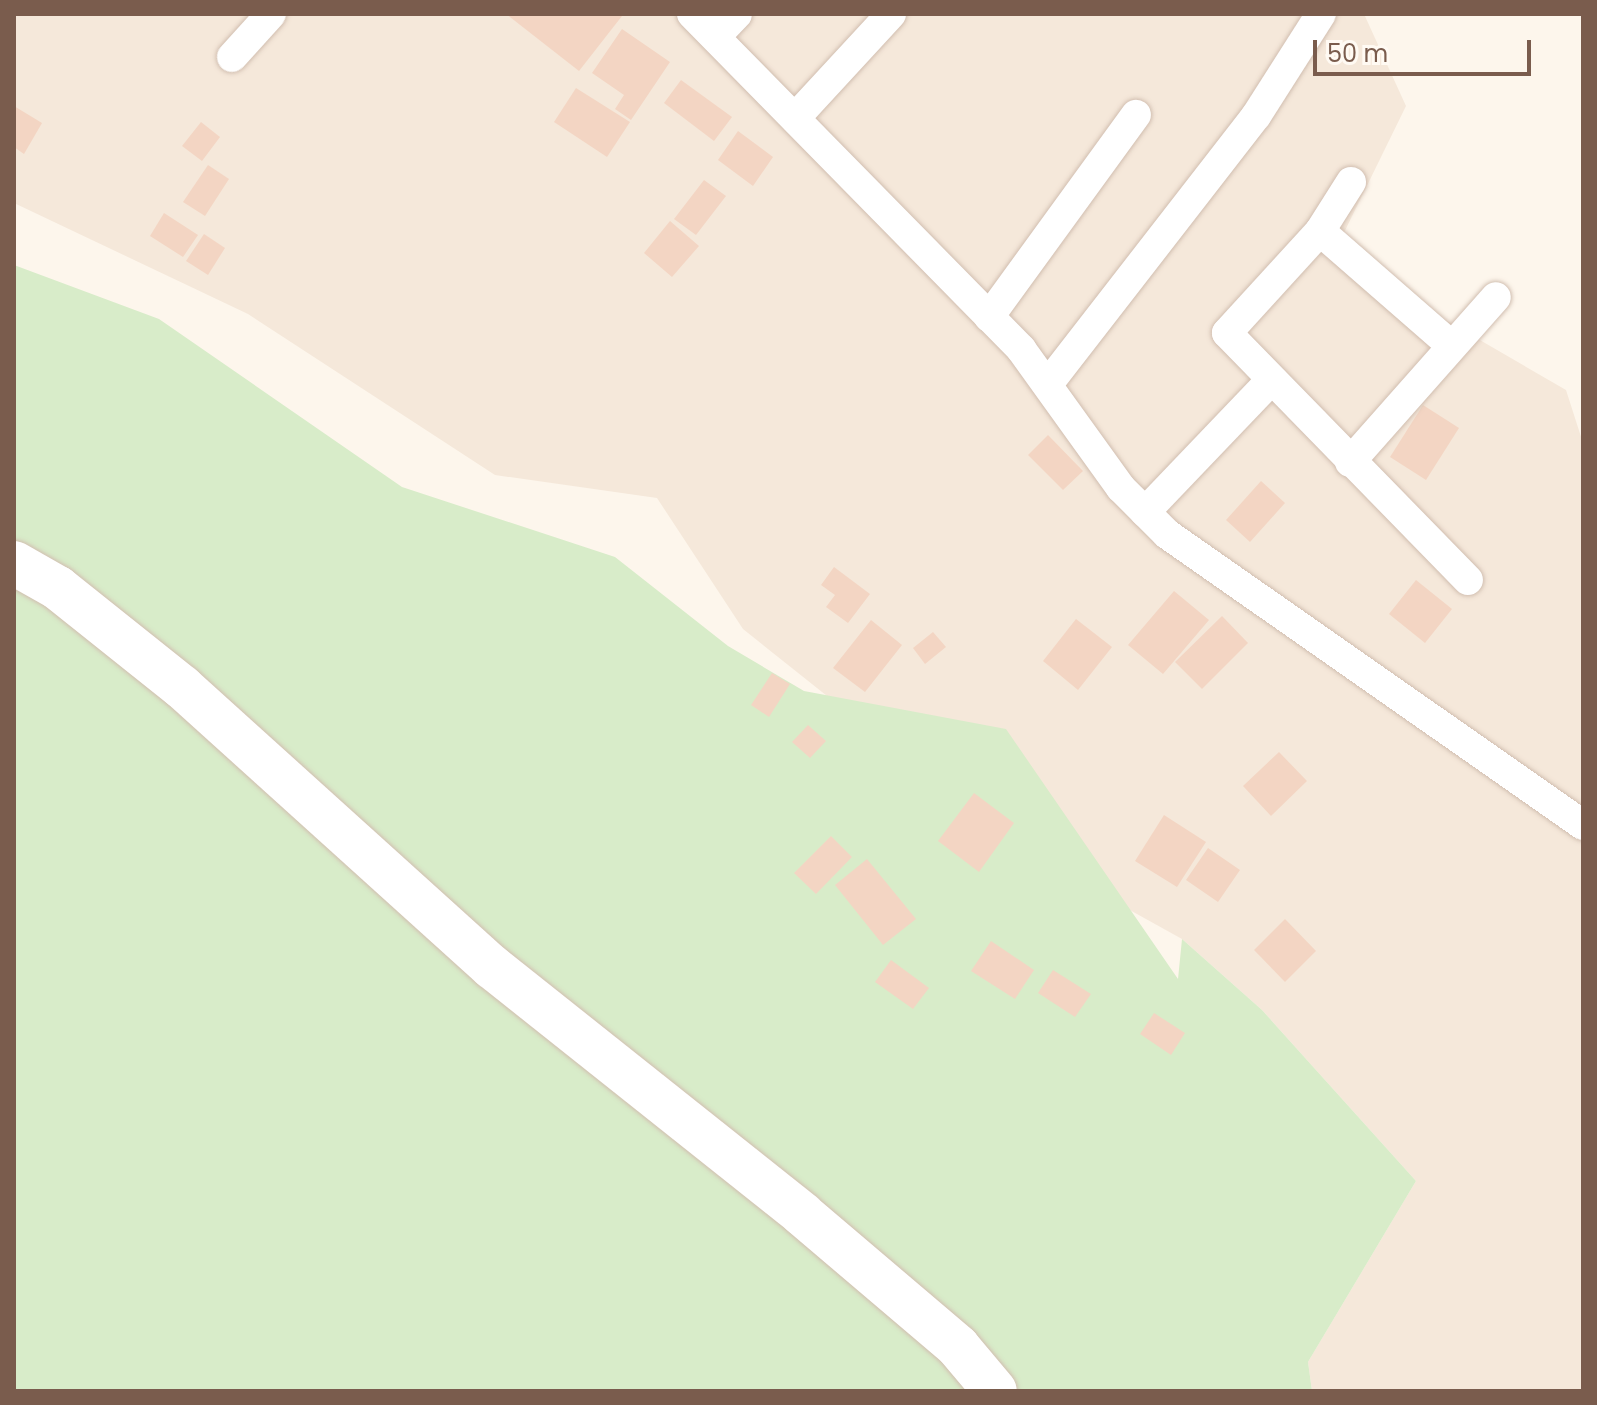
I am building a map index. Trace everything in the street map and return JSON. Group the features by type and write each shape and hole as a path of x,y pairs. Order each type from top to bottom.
{"street":[{"path":"232,57 271,14"},
{"path":"692,14 989,317 1048,384 1092,451 1145,512 1203,560 1579,815"},
{"path":"716,36 737,14"},
{"path":"796,117 891,14"},
{"path":"1048,384 1256,116 1321,14"},
{"path":"989,317 1136,115"},
{"path":"1351,182 1320,231 1227,333 1270,381 1468,580"},
{"path":"1320,231 1452,346"},
{"path":"1350,462 1496,297"},
{"path":"1145,512 1270,381"},
{"path":"14,563 58,588 182,687 492,967 802,1214 958,1347 995,1391"}],"shaded area":[{"path":"14,14 1364,14 1406,106 1333,255 1566,390 1583,443 1583,1391 1312,1391 1308,1362 1416,1181 1262,1010 1182,939 1018,848 743,629 657,498 495,475 248,314 14,203"}],"green space":[{"path":"14,265 159,319 402,487 615,557 728,646 804,691 1006,729 1178,979 1182,939 1262,1010 1416,1181 1308,1362 1312,1391 14,1391"}],"building":[{"path":"506,14 620,14 622,16 579,71"},
{"path":"622,29 670,62 631,120 615,109 624,95 592,73"},
{"path":"681,80 732,117 714,141 664,103"},
{"path":"576,88 630,122 607,157 554,122"},
{"path":"14,106 42,123 24,154 14,147"},
{"path":"201,122 220,137 202,161 182,146"},
{"path":"738,131 773,157 753,186 718,160"},
{"path":"208,165 229,179 205,216 183,202"},
{"path":"704,180 726,196 696,235 674,219"},
{"path":"164,213 198,235 183,257 150,236"},
{"path":"670,221 699,246 672,277 644,253"},
{"path":"204,234 225,248 208,275 186,261"},
{"path":"1423,405 1459,428 1426,480 1390,457"},
{"path":"1048,435 1083,471 1063,490 1028,455"},
{"path":"1261,481 1285,503 1250,542 1226,520"},
{"path":"834,567 870,594 848,623 826,607 835,595 821,585"},
{"path":"1416,580 1452,609 1425,643 1389,614"},
{"path":"1174,591 1209,620 1163,674 1128,645"},
{"path":"1222,616 1248,643 1202,689 1175,662"},
{"path":"1076,619 1112,647 1078,690 1043,661"},
{"path":"871,620 902,645 865,692 833,668"},
{"path":"933,632 946,647 925,664 913,648"},
{"path":"772,673 790,684 769,717 751,705"},
{"path":"808,725 826,741 810,758 792,742"},
{"path":"1279,752 1307,781 1271,816 1243,786"},
{"path":"974,793 1014,823 979,872 938,841"},
{"path":"1164,815 1206,842 1177,887 1135,861"},
{"path":"831,836 852,857 816,894 794,873"},
{"path":"1208,848 1240,870 1218,902 1186,880"},
{"path":"867,859 916,919 883,945 835,885"},
{"path":"1285,919 1316,951 1285,982 1254,950"},
{"path":"991,941 1034,970 1015,999 971,971"},
{"path":"891,960 929,988 913,1009 875,982"},
{"path":"1053,970 1091,994 1075,1017 1038,993"},
{"path":"1154,1013 1185,1033 1171,1055 1140,1034"}]}
